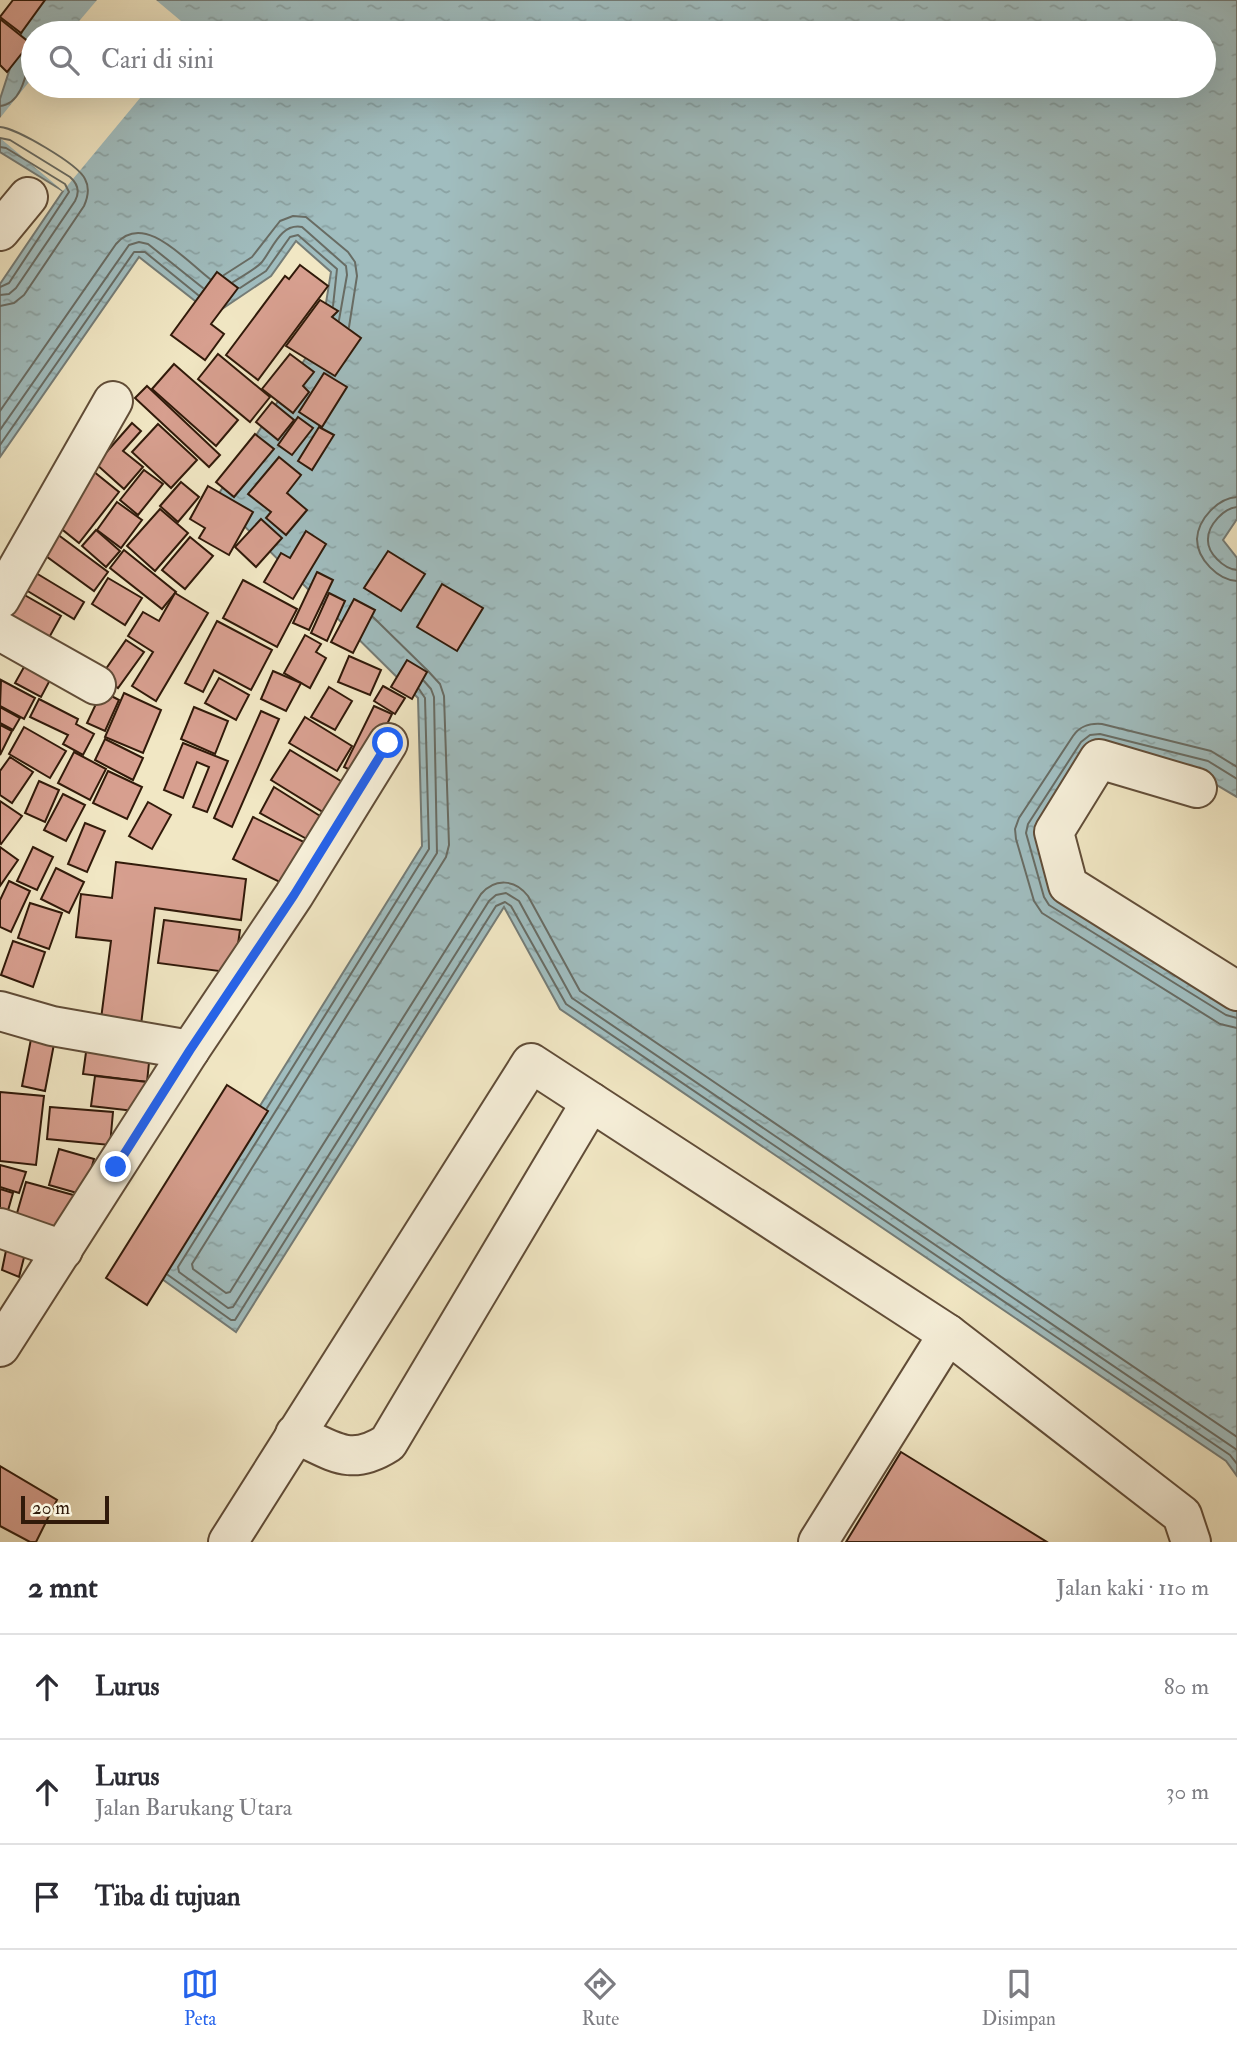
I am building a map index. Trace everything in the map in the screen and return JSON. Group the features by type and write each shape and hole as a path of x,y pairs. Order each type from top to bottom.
{"street":[{"path":"0,230 28,197"},
{"path":"0,599 113,401"},
{"path":"0,631 96,685"},
{"path":"0,1348 190,1050 294,895 388,743"},
{"path":"1197,788 1100,759 1054,832 1068,885 1237,991"},
{"path":"0,1011 52,1026 190,1050"},
{"path":"238,1538 295,1434 531,1063 948,1334 1182,1515 1191,1542"},
{"path":"295,1434 350,1457 373,1452 388,1443 591,1102"},
{"path":"0,1228 63,1250"},
{"path":"818,1542 948,1334"}],"water":[{"path":"22,0 1237,0 1237,519 1223,540 1237,558 1237,797 1203,777 1095,749 1059,893 1237,1003 1237,1476 1226,1461 560,1009 504,907 236,1332 155,1274 422,846 418,698 216,498 321,334 331,272 296,241 271,276 213,315 139,257 0,457 0,284 63,191 0,152 0,99 21,35 21,98 1216,98 1216,21 25,21 30,7"}],"pier":[{"path":"97,0 156,0 181,21 79,21"},
{"path":"21,92 21,98 140,98 63,191 0,138 0,118"}],"building":[{"path":"13,0 45,0 30,21 21,21 21,33 0,17"},
{"path":"0,19 21,36 21,54 7,72 0,65"},
{"path":"300,265 328,286 258,380 226,355 285,276 289,279"},
{"path":"217,272 238,288 211,324 224,334 205,360 171,335"},
{"path":"320,300 338,311 332,317 361,338 335,376 286,346"},
{"path":"218,354 270,397 250,422 198,379"},
{"path":"290,354 314,372 303,386 309,392 293,413 262,389"},
{"path":"174,364 238,420 216,446 152,389"},
{"path":"324,373 347,387 322,427 299,412"},
{"path":"147,386 220,455 209,467 135,398"},
{"path":"272,402 294,420 278,440 256,422"},
{"path":"298,417 313,428 292,455 278,445"},
{"path":"132,423 141,431 123,451 143,467 124,489 96,464"},
{"path":"158,424 197,460 171,488 132,452"},
{"path":"319,427 334,435 312,470 298,461"},
{"path":"255,434 274,449 234,497 216,482"},
{"path":"279,457 301,475 287,493 307,510 286,535 266,518 271,512 248,494"},
{"path":"88,467 119,492 79,543 48,518"},
{"path":"144,470 163,484 138,515 120,500"},
{"path":"181,482 199,497 178,522 160,506"},
{"path":"208,486 253,512 229,555 199,538 205,528 190,519"},
{"path":"117,502 142,520 121,548 97,530"},
{"path":"160,509 188,533 155,571 127,546"},
{"path":"261,519 282,538 256,567 235,547"},
{"path":"96,530 120,551 106,567 82,546"},
{"path":"53,531 108,572 94,591 39,551"},
{"path":"306,531 326,544 293,599 264,582 281,553 290,558"},
{"path":"190,537 213,556 185,589 162,570"},
{"path":"124,550 176,592 162,609 110,568"},
{"path":"388,551 425,574 401,611 364,588"},
{"path":"31,570 84,602 74,619 21,587"},
{"path":"317,572 333,580 309,630 293,623"},
{"path":"108,578 142,598 125,625 92,604"},
{"path":"243,580 297,609 277,647 223,618"},
{"path":"442,584 483,608 457,651 417,627"},
{"path":"21,593 61,616 45,645 5,622"},
{"path":"175,593 208,613 156,701 132,686 153,652 128,636 143,612 159,621"},
{"path":"329,593 345,601 327,641 311,633"},
{"path":"354,599 375,610 353,653 331,642"},
{"path":"217,621 272,650 251,690 214,670 203,692 185,683"},
{"path":"305,635 321,644 316,652 326,658 310,688 284,673"},
{"path":"126,640 144,652 118,688 101,676"},
{"path":"33,651 58,665 41,697 15,683"},
{"path":"349,656 381,670 370,695 338,682"},
{"path":"407,660 427,672 412,699 391,687"},
{"path":"273,671 301,683 286,711 261,699"},
{"path":"219,678 249,695 236,720 205,703"},
{"path":"1,680 35,698 24,719 0,706"},
{"path":"383,686 405,698 395,714 374,701"},
{"path":"329,687 352,701 335,730 311,717"},
{"path":"102,691 119,700 105,731 87,723"},
{"path":"124,693 161,710 143,753 105,737"},
{"path":"39,699 78,719 76,724 94,734 83,755 63,744 68,735 30,717"},
{"path":"374,706 392,714 362,776 344,767"},
{"path":"0,707 20,718 13,730 0,723"},
{"path":"194,707 228,721 215,754 181,739"},
{"path":"261,711 279,719 232,827 214,818"},
{"path":"305,717 352,746 337,771 289,743"},
{"path":"0,725 12,731 0,755"},
{"path":"24,727 66,751 50,778 9,754"},
{"path":"105,739 143,758 133,780 95,760"},
{"path":"183,743 228,761 207,812 193,807 209,767 197,762 183,798 164,790"},
{"path":"290,750 349,786 331,817 271,780"},
{"path":"74,752 106,769 90,800 58,783"},
{"path":"10,757 33,772 12,803 0,795 0,771"},
{"path":"108,771 142,787 127,819 93,803"},
{"path":"39,781 59,790 45,822 25,813"},
{"path":"274,787 328,821 314,843 260,813"},
{"path":"63,794 85,805 66,841 44,830"},
{"path":"0,801 22,816 1,844 0,843"},
{"path":"148,802 171,815 152,849 129,836"},
{"path":"253,817 312,846 292,888 233,859"},
{"path":"85,823 105,831 87,872 68,864"},
{"path":"0,847 18,860 0,886"},
{"path":"33,847 53,857 37,890 17,881"},
{"path":"116,862 246,879 241,920 155,908 141,1025 101,1019 111,941 76,937 81,894 112,898"},
{"path":"56,868 84,882 69,913 41,899"},
{"path":"9,881 30,891 11,932 0,927 0,900"},
{"path":"30,903 62,913 49,949 18,938"},
{"path":"164,920 240,930 234,973 158,963"},
{"path":"13,941 45,952 33,987 1,975"},
{"path":"31,1039 54,1044 45,1091 22,1086"},
{"path":"87,1045 150,1053 147,1082 83,1074"},
{"path":"95,1076 147,1082 143,1112 91,1106"},
{"path":"227,1085 268,1111 147,1305 106,1278"},
{"path":"0,1092 44,1096 36,1165 0,1161"},
{"path":"50,1107 113,1112 110,1145 47,1139"},
{"path":"59,1149 94,1159 84,1195 49,1185"},
{"path":"0,1165 26,1172 19,1193 0,1187"},
{"path":"26,1182 77,1196 65,1241 13,1227"},
{"path":"0,1189 13,1193 7,1214 0,1212"},
{"path":"9,1236 28,1242 19,1277 2,1270"},
{"path":"901,1452 1047,1542 846,1542"},
{"path":"0,1466 57,1500 36,1542 30,1542 0,1526"}],"route":[{"path":"116,1167 190,1050 294,895 388,743"}]}
